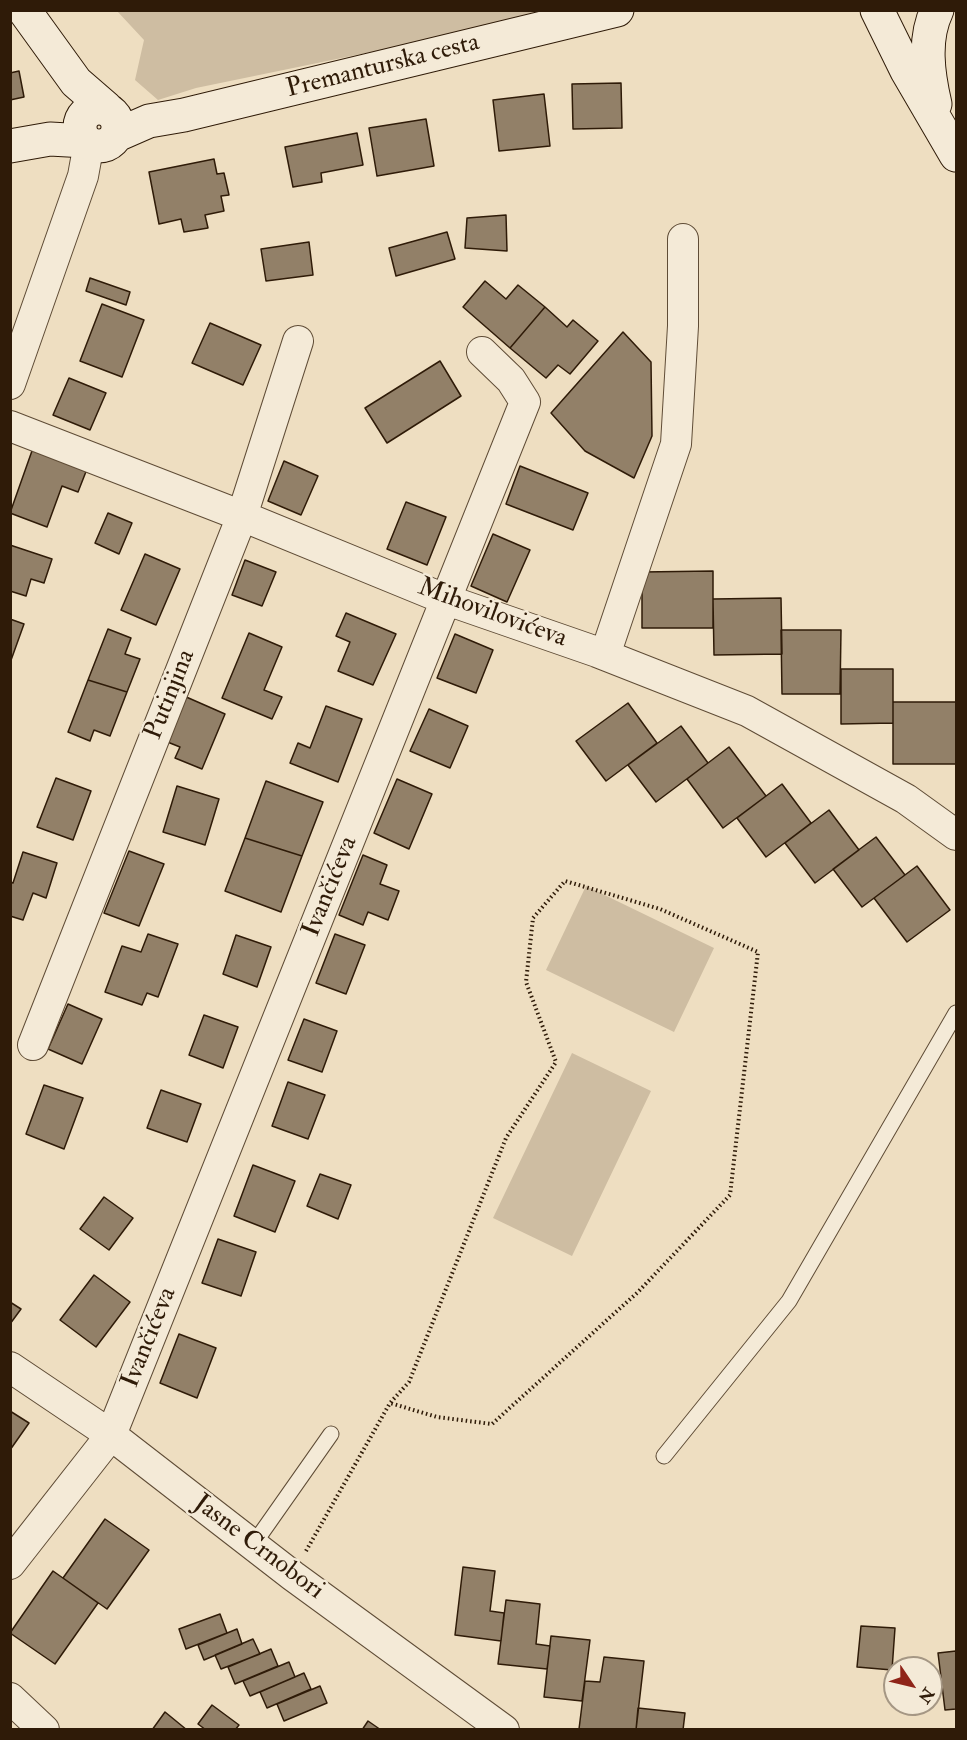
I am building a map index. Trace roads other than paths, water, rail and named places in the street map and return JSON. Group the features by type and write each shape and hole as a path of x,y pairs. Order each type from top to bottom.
{"main road":[{"path":"24,10 76,82 97,129"},
{"name":"Premanturska cesta","path":"10,146 195,113 618,10"},
{"path":"877,10 949,142"},
{"path":"937,10 930,34 928,60 949,142"}],"street":[{"path":"10,384 83,176 97,129"},
{"path":"605,655 676,444 683,326 683,239"},
{"name":"Putinjina","path":"33,1046 242,516 298,341"},
{"name":"Ivančićeva","path":"10,1564 111,1435 525,402 511,380 482,352"},
{"name":"Mihovilovićeva","path":"10,426 242,516 447,600 605,655 747,711 906,798 957,835"},
{"name":"Jasne Crnobori","path":"10,1367 111,1435 293,1576 504,1730"},
{"path":"10,1698 44,1730"}],"lane":[{"path":"664,1456 789,1301 957,1013"},
{"path":"253,1545 331,1434"}]}
